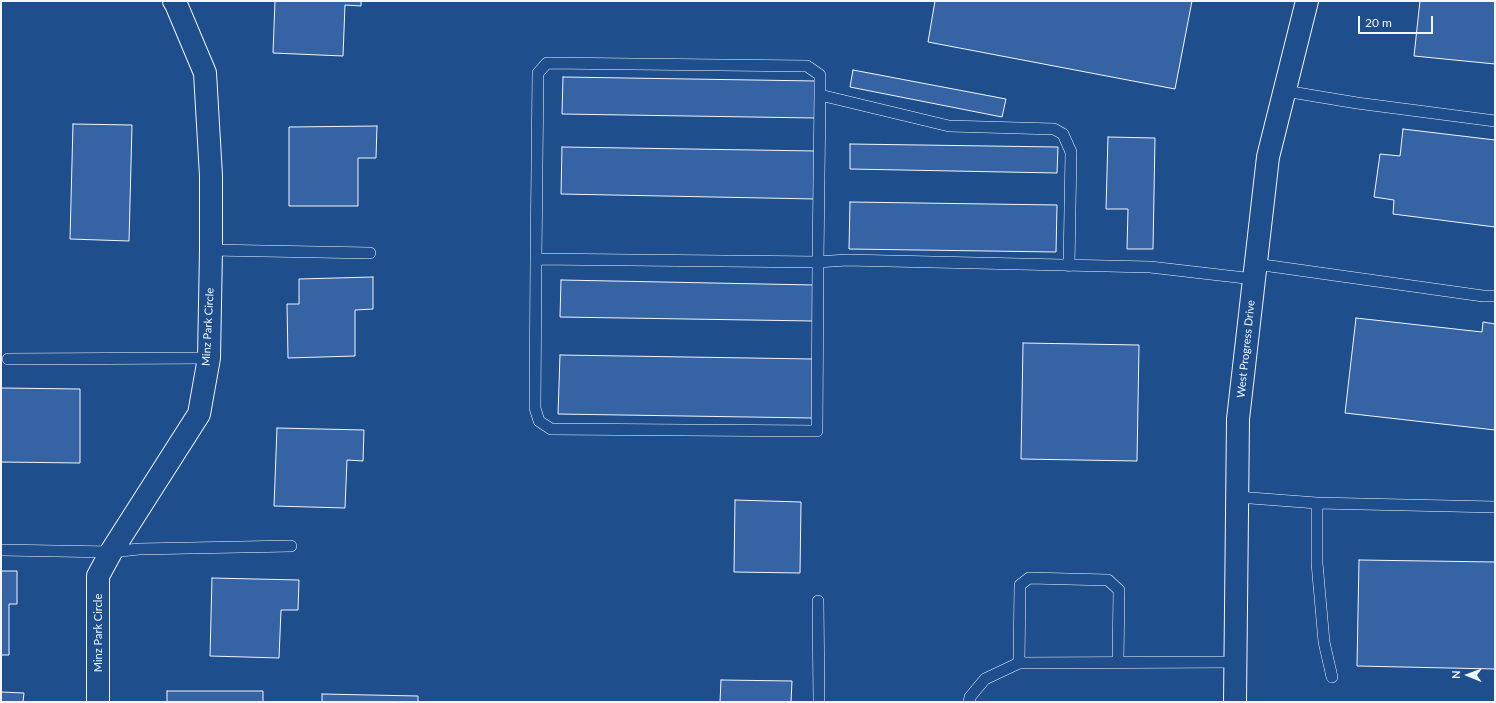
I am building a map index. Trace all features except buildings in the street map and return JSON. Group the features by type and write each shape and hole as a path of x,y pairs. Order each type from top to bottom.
{"street":[{"name":"Minz Park Circle","path":"98,702 98,576 111,552 199,414 209,358 211,176 205,73 174,1"},
{"name":"West Progress Drive","path":"1235,702 1238,419 1268,157 1307,1"}],"lane":[{"path":"547,63 807,66 820,75 820,95 817,431 558,430 551,429 539,421 535,408 538,73 547,63"},
{"path":"1285,91 1357,103 1495,121"},
{"path":"820,95 949,126 1054,129 1063,134 1071,152 1069,266"},
{"path":"211,250 370,253"},
{"path":"536,259 818,262 846,260 1150,267 1255,272 1495,296"},
{"path":"8,359 209,358"},
{"path":"1237,497 1316,503 1495,507"},
{"path":"1316,503 1317,563 1324,642 1332,677"},
{"path":"1,550 111,552 139,549 290,546"},
{"path":"1019,663 1020,585 1030,578 1108,580 1119,590 1118,662"},
{"path":"818,601 819,702"},
{"path":"969,702 970,697 985,679 1019,663 1235,662"}]}
